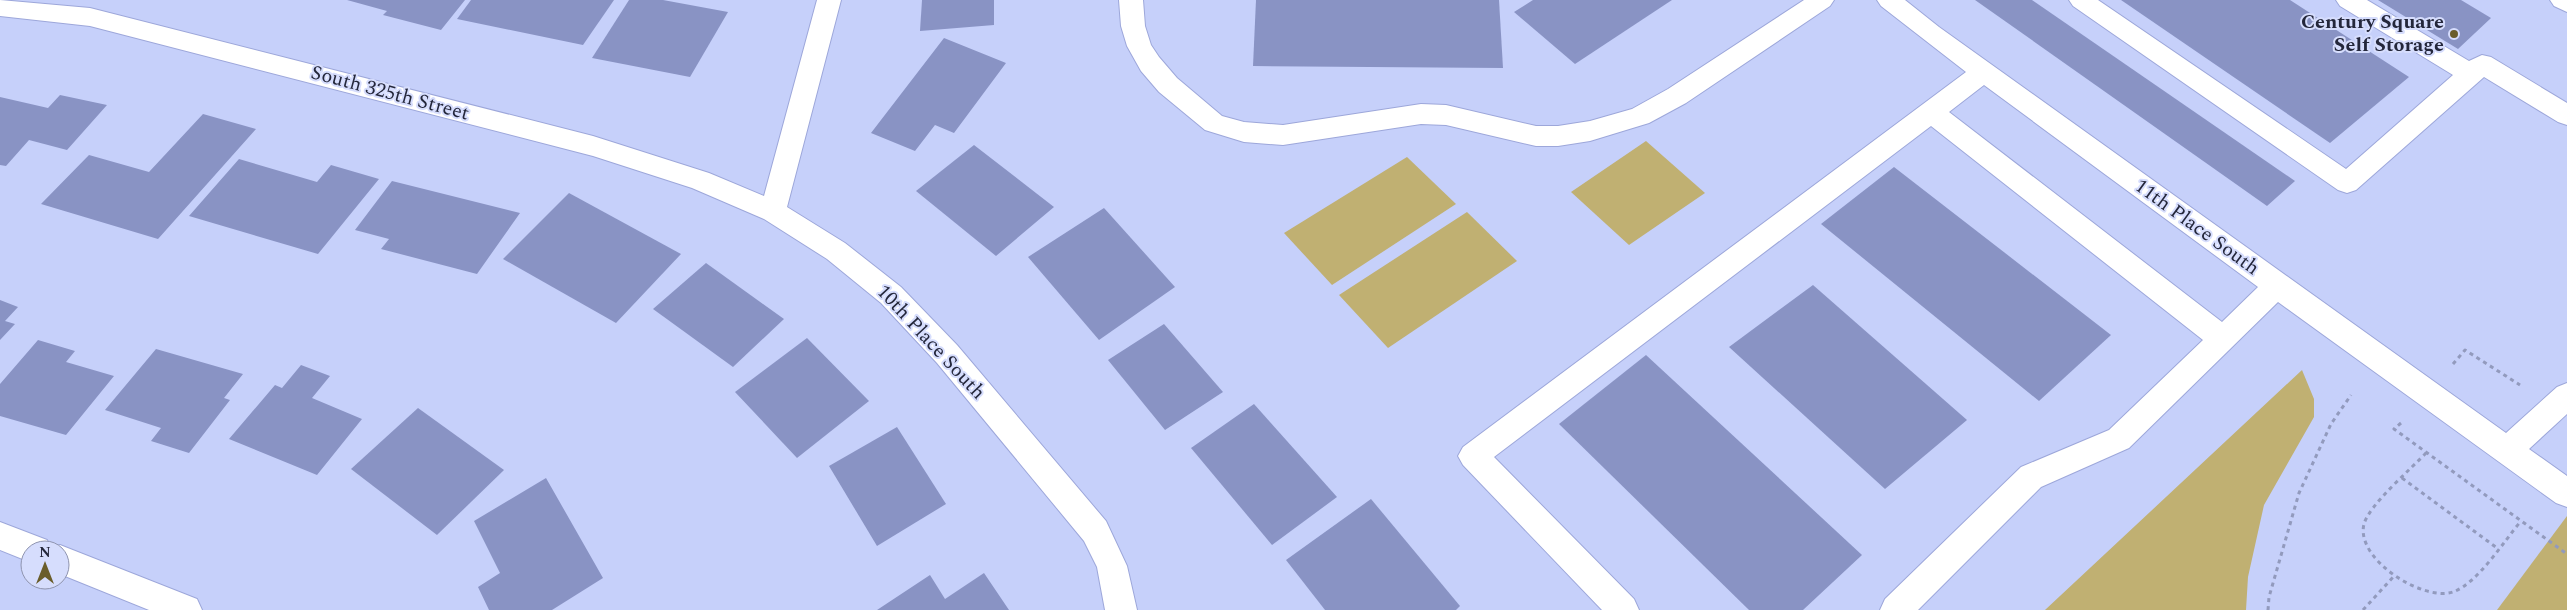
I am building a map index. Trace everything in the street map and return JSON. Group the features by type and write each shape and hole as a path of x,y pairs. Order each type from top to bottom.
{"street":[{"path":"773,210 829,0"},
{"path":"1131,0 1133,26 1138,46 1150,64 1168,85 1214,123 1244,132 1284,135 1421,114 1446,115 1536,136 1558,136 1590,131 1640,116 1677,96 1822,0"},
{"name":"11th Place South","path":"1889,0 1984,72 2277,286 2567,494"},
{"path":"2081,0 2347,183 2482,64 2567,115"},
{"path":"2348,0 2470,74"},
{"path":"2562,0 2567,3"},
{"name":"South 325th Street","path":"0,7 90,17 593,146 700,180 773,210"},
{"path":"1623,610 1474,456 1984,72"},
{"path":"1931,112 2223,339"},
{"name":"10th Place South","path":"773,210 836,250 891,295 948,354 1095,530 1112,566 1122,610"},
{"path":"1896,610 2031,477 2119,439 2277,286"},
{"path":"2507,451 2561,402"},
{"path":"0,536 20,544"},
{"path":"70,563 182,608"}],"path":[{"path":"2465,350 2561,402"},
{"path":"2268,610 2269,597 2298,493 2331,424 2351,395"},
{"path":"2402,422 2394,429 2567,554"},
{"path":"2426,453 2369,512 2363,531 2367,545 2376,559 2395,575 2416,589 2434,594 2450,593 2467,583 2522,521"},
{"path":"2402,478 2497,548"},
{"path":"2363,610 2395,575"}],"shaded area":[{"path":"1646,141 1705,193 1629,245 1571,192"},
{"path":"1407,157 1456,204 1332,285 1284,233"},
{"path":"1467,212 1517,261 1388,348 1339,295"},
{"path":"2302,370 2314,399 2314,417 2264,505 2248,577 2246,610 2045,610"},
{"path":"2567,516 2567,610 2497,610"}],"building":[{"path":"347,0 465,0 441,30 383,15 387,11"},
{"path":"471,0 614,0 583,45 457,19"},
{"path":"629,0 663,0 728,12 690,77 592,58"},
{"path":"922,0 994,0 994,25 920,31"},
{"path":"1256,0 1499,0 1503,68 1253,66"},
{"path":"1533,0 1672,0 1575,64 1514,12"},
{"path":"1975,0 2032,0 2295,181 2267,206"},
{"path":"2121,0 2290,0 2409,77 2330,143"},
{"name":"Century Square Self Storage","path":"2378,0 2461,0 2491,18 2458,49"},
{"path":"944,38 1006,63 954,133 935,125 915,151 871,133"},
{"path":"60,95 107,105 67,150 29,140 6,166 0,165 0,97 48,108"},
{"path":"203,114 256,129 158,239 41,204 89,155 149,172"},
{"path":"974,145 1054,207 996,256 916,191"},
{"path":"239,159 317,182 331,165 379,179 318,254 189,216"},
{"path":"1894,167 2111,335 2039,401 1821,224"},
{"path":"392,181 520,213 477,274 381,249 389,239 355,230"},
{"path":"569,193 681,254 616,323 503,259"},
{"path":"1104,208 1175,287 1099,340 1028,257"},
{"path":"706,263 784,319 733,367 653,309"},
{"path":"1813,285 1967,420 1885,489 1729,347"},
{"path":"0,300 18,307 5,321 15,324 0,340"},
{"path":"1164,324 1223,392 1165,430 1108,360"},
{"path":"807,338 869,401 797,458 735,392"},
{"path":"38,340 75,351 66,362 114,376 66,435 0,416 0,384"},
{"path":"156,349 243,374 224,398 230,400 189,453 151,441 161,428 105,410"},
{"path":"1646,355 1862,555 1803,610 1749,610 1559,424"},
{"path":"301,365 330,376 312,398 362,419 317,475 229,439 275,385 282,388"},
{"path":"1254,404 1337,497 1272,545 1191,448"},
{"path":"418,408 504,470 437,535 351,469"},
{"path":"897,427 946,504 877,546 829,466"},
{"path":"546,478 603,578 552,610 489,610 478,587 500,573 474,521"},
{"path":"1371,499 1460,606 1456,610 1325,610 1286,560"},
{"path":"984,573 1009,610 877,610 930,575 945,599"}],"place":[{"name":"Century Square Self Storage","path":"2454,34"}]}
